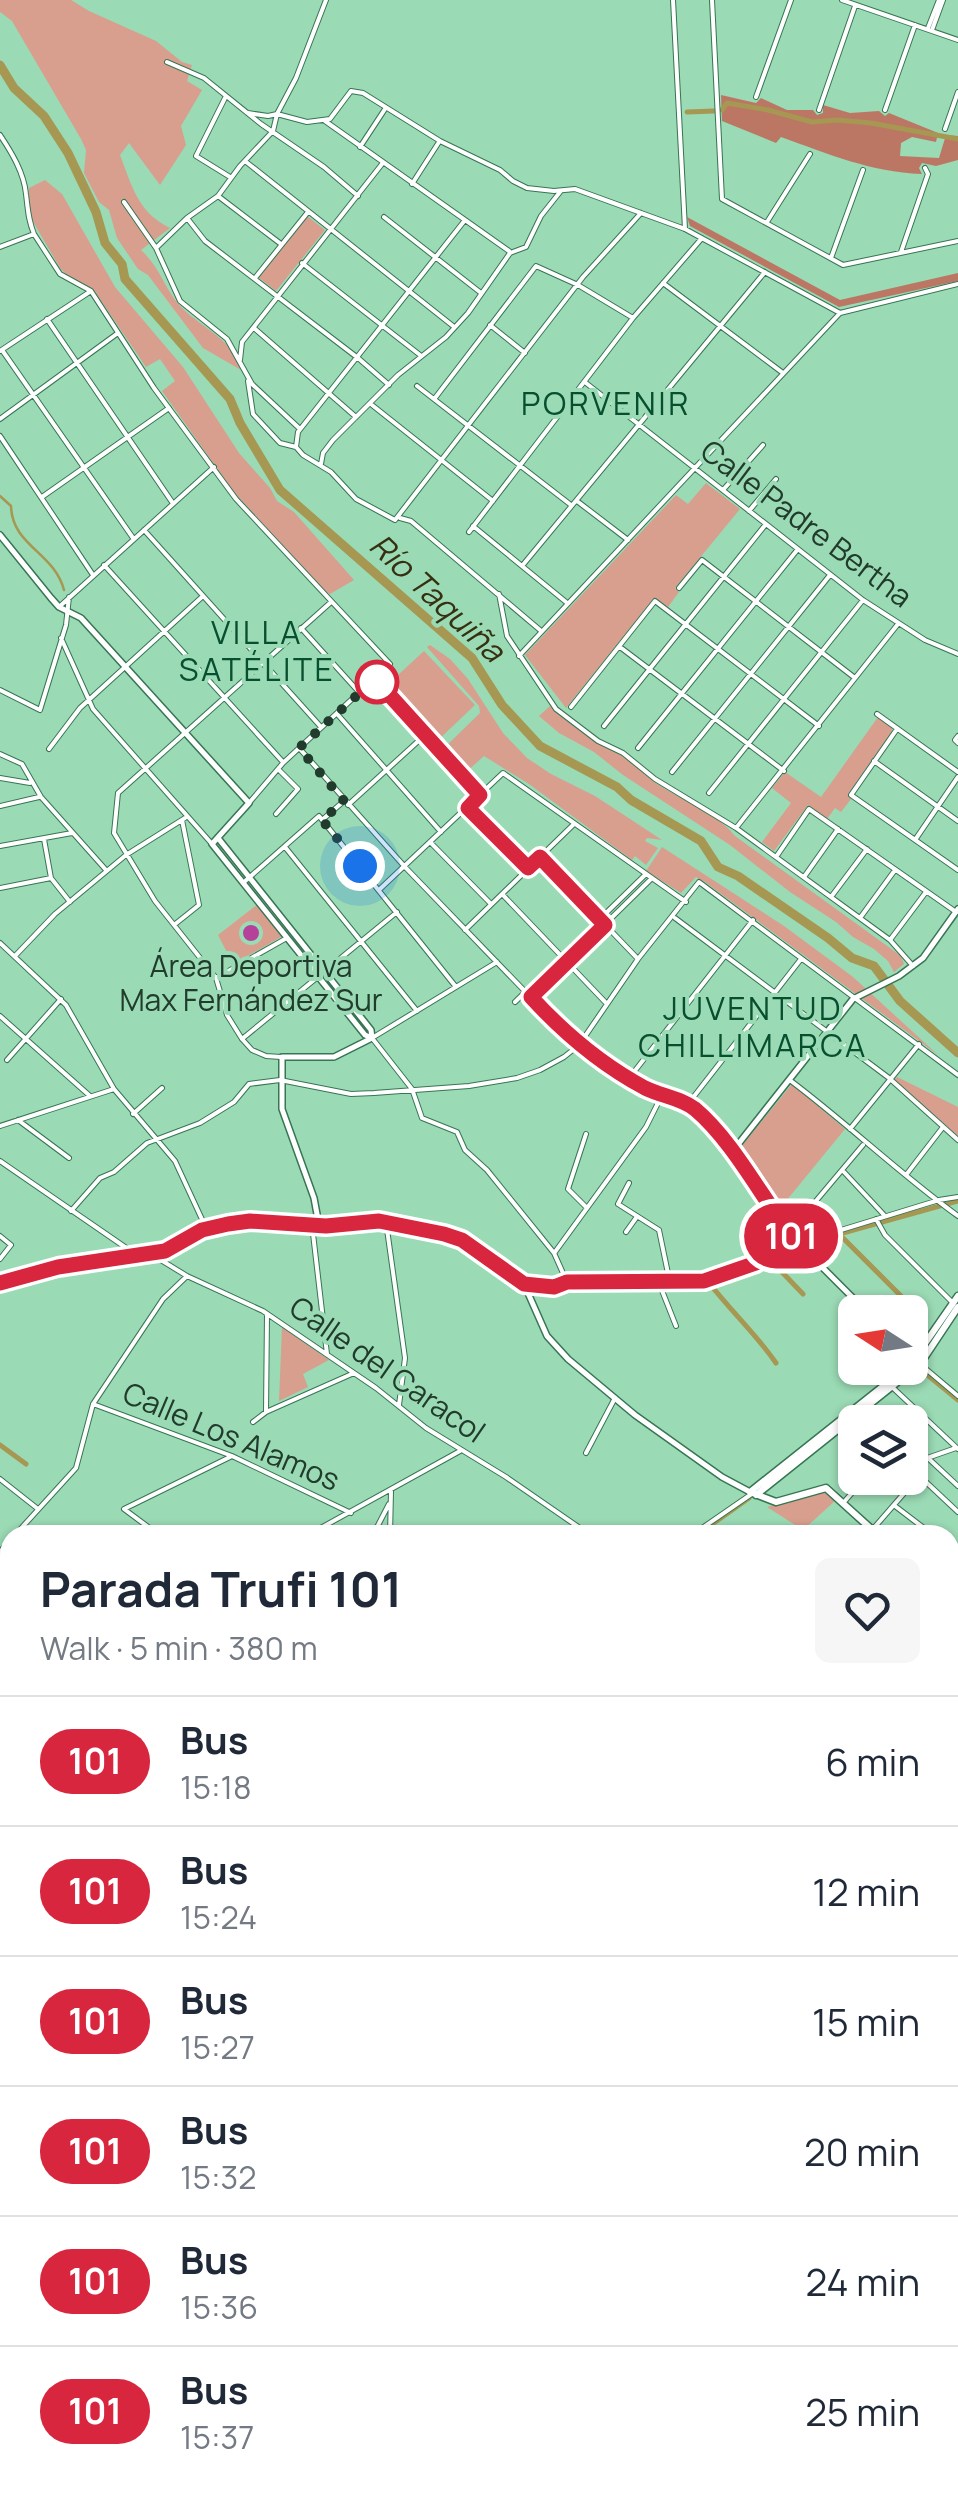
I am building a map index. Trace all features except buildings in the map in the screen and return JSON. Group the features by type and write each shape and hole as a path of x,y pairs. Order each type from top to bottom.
{"main road":[{"path":"928,1340 956,1302"},
{"path":"753,1493 817,1434 882,1385"},
{"path":"753,1493 892,1386"},
{"path":"753,1493 776,1502 823,1488 868,1525"}],"street":[{"path":"156,248 187,218 218,196 273,131 326,0"},
{"path":"673,0 685,229"},
{"path":"712,0 722,199 843,265 958,240"},
{"path":"756,97 792,0"},
{"path":"842,0 958,40"},
{"path":"930,29 941,0"},
{"path":"819,110 856,5"},
{"path":"885,110 916,24"},
{"path":"167,62 204,78 358,196"},
{"path":"248,112 308,122 330,119 351,91 364,94 528,188 575,189 685,229 840,313"},
{"path":"945,128 958,92"},
{"path":"226,98 196,156 232,178"},
{"path":"360,146 385,108"},
{"path":"321,118 510,253"},
{"path":"0,136 23,180 26,214 34,234 60,274 90,291 236,499 390,664 284,762 215,841"},
{"path":"412,184 440,141"},
{"path":"767,222 810,154"},
{"path":"245,161 455,327"},
{"path":"240,360 242,342 382,164"},
{"path":"902,252 928,174 925,168"},
{"path":"832,258 863,170"},
{"path":"320,464 326,449 455,327 510,253 526,246 541,216 561,191"},
{"path":"218,196 281,244"},
{"path":"124,202 156,248 180,301 226,339 240,360 247,376 253,414 280,442 296,447 303,456 320,464 356,499 395,520 410,522 541,631"},
{"path":"255,278 308,212"},
{"path":"400,518 416,492 578,285 641,213"},
{"path":"187,218 205,241 389,386"},
{"path":"384,218 481,293"},
{"path":"296,447 300,429 464,220"},
{"path":"0,247 34,234"},
{"path":"568,603 471,529 633,318 702,238"},
{"path":"302,263 421,356"},
{"path":"435,398 536,266 578,285 633,318"},
{"path":"522,566 765,272"},
{"path":"662,282 783,372"},
{"path":"518,656 840,313 958,284"},
{"path":"90,291 1,351 134,538"},
{"path":"47,319 172,502"},
{"path":"490,326 525,353"},
{"path":"254,328 357,418"},
{"path":"0,420 118,333"},
{"path":"247,376 300,429"},
{"name":"Calle Padre Bertha","path":"586,383 863,600 939,648 958,654"},
{"path":"417,386 522,467 628,540"},
{"path":"372,405 494,502"},
{"path":"42,498 170,408"},
{"path":"0,436 93,574"},
{"path":"723,490 763,445"},
{"path":"59,607 214,467"},
{"path":"749,511 776,479"},
{"path":"604,726 766,524"},
{"path":"144,530 321,727"},
{"path":"0,535 59,607 81,618 126,664 249,803"},
{"path":"638,748 798,549"},
{"path":"679,588 702,560 856,678"},
{"path":"104,564 284,762"},
{"path":"672,772 830,575"},
{"path":"498,594 508,636 518,656 556,709 655,779 736,828 890,940 913,966"},
{"path":"0,690 40,710 69,596"},
{"path":"49,749 88,700 203,596"},
{"path":"709,792 863,600"},
{"path":"571,707 655,601 820,726"},
{"path":"330,603 118,793 114,832 154,901 216,978 227,1016 252,1050 282,1057 334,1057 496,962"},
{"path":"736,828 898,624"},
{"path":"301,628 359,693"},
{"path":"61,638 88,700 146,766 184,818 215,841 371,1030 372,1038 412,1089 422,1118 457,1132 465,1150 487,1170 554,1253 567,1282"},
{"path":"618,646 784,771"},
{"path":"375,679 480,795"},
{"path":"337,714 441,832"},
{"path":"877,714 958,774 915,840"},
{"path":"898,729 851,794 958,870"},
{"path":"322,820 386,772 424,735"},
{"path":"299,748 405,867 580,1044 644,1087 688,1104 732,1152 791,1236 850,1295"},
{"path":"0,754 22,764 41,797 107,872"},
{"path":"874,761 958,821"},
{"path":"276,814 298,789 278,769"},
{"path":"380,888 503,772 686,902"},
{"path":"0,778 33,783"},
{"path":"0,806 41,797"},
{"path":"468,808 528,868"},
{"path":"732,1152 853,999 899,976 923,958 957,911 810,809 776,857"},
{"path":"245,879 320,816 457,988"},
{"path":"15,956 126,855 184,818"},
{"path":"174,924 199,904 184,818"},
{"path":"465,930 574,824"},
{"path":"804,877 838,829"},
{"path":"0,846 72,833"},
{"path":"44,839 50,878 70,902"},
{"path":"430,842 491,904"},
{"path":"284,846 417,1011"},
{"path":"831,897 867,850"},
{"path":"540,857 638,959"},
{"path":"860,918 896,870"},
{"path":"603,922 646,874"},
{"path":"0,888 50,878"},
{"path":"531,997 652,878"},
{"path":"245,879 287,938 323,975"},
{"path":"71,1211 100,1178 114,1172 157,1137 200,1123 234,1102 249,1084 280,1080 352,1094 412,1089 518,1078 564,1057 580,1044 638,959 699,882 958,1075"},
{"path":"890,940 926,892"},
{"path":"502,894 606,1004"},
{"path":"242,1039 397,912"},
{"path":"674,917 889,1078 958,1140"},
{"path":"630,1077 753,920"},
{"path":"950,921 958,926"},
{"path":"216,978 287,938"},
{"path":"0,942 61,1000 114,1089 174,1161 206,1228"},
{"path":"688,1104 801,959"},
{"path":"514,1002 565,960"},
{"path":"7,1060 61,1000"},
{"path":"0,1016 90,1096"},
{"path":"850,1129 919,1044"},
{"path":"282,1057 282,1109 314,1198 327,1354"},
{"path":"791,1080 864,1144 958,1216"},
{"path":"132,1114 162,1088"},
{"path":"0,1126 114,1089"},
{"path":"554,1253 646,1127 662,1095"},
{"path":"18,1120 70,1158"},
{"path":"906,1175 943,1127"},
{"path":"586,1134 568,1188 586,1207"},
{"path":"524,1284 554,1287 567,1282 704,1281 742,1270 791,1236 864,1144"},
{"path":"0,1161 138,1256"},
{"path":"842,1171 885,1216"},
{"path":"629,1182 618,1204 659,1230 670,1283"},
{"path":"791,1236 841,1230 958,1197"},
{"path":"626,1232 636,1218"},
{"path":"876,1219 885,1236 956,1302"},
{"path":"0,1283 58,1267 151,1254 172,1248 206,1228 250,1221 316,1225 386,1222 462,1240 524,1284 554,1347 614,1398 714,1472 753,1493 707,1525"},
{"path":"386,1222 405,1358 399,1405"},
{"path":"0,1236 11,1244 0,1260"},
{"name":"Calle del Caracol","path":"151,1254 187,1276 267,1314 460,1451 576,1525"},
{"path":"23,1525 76,1468 92,1404 163,1298 187,1276"},
{"path":"659,1283 676,1326"},
{"path":"266,1412 267,1314"},
{"path":"253,1422 266,1412 354,1373"},
{"path":"928,1374 958,1396"},
{"path":"892,1386 957,1449 929,1459 958,1486"},
{"path":"586,1453 614,1398"},
{"name":"Calle Los Alamos","path":"92,1404 232,1456 351,1513"},
{"path":"328,1525 460,1451"},
{"path":"146,1525 124,1509 232,1456"},
{"path":"0,1479 38,1509"},
{"path":"928,1485 958,1512"},
{"path":"390,1525 391,1491"},
{"path":"844,1502 850,1495"},
{"path":"880,1525 903,1495"},
{"path":"378,1525 391,1501"},
{"path":"895,1506 920,1525"}],"shaded area":[{"path":"0,0 71,0 156,41 182,62 192,65 187,81 202,90 181,126 186,145 160,185 129,143 120,155 143,206 170,228 141,250 176,301 224,342 241,370 203,348 117,238 109,210 99,202 84,173 86,150 81,139 12,21 0,12"},
{"path":"721,95 756,103 761,98 787,110 813,110 817,115 823,113 823,105 850,113 889,113 938,133 936,142 912,137 901,143 900,156 939,158 946,135 958,136 958,160 936,166 922,163 922,174 903,173 850,161 781,137 776,143 722,121"},
{"path":"45,180 62,194 115,287 183,367 239,453 277,501 294,512 354,580 330,594 322,590 233,491 162,391 175,381 160,359 146,367 95,292 73,281 60,268 28,213 29,188"},
{"path":"307,216 325,230 276,291 258,277"},
{"path":"687,217 840,300 958,273 958,281 839,307 690,226"},
{"path":"706,483 740,509 675,588 679,592 668,607 654,598 566,708 525,655 676,495 688,504"},
{"path":"430,645 468,679 503,733 527,758 662,840 645,841 658,848 646,865 635,856 632,860 484,756 465,773 442,750 480,713 479,706 427,647"},
{"path":"424,651 475,705 435,743 385,687"},
{"path":"550,706 657,784 718,820 901,956 904,964 894,972 874,949 730,845 594,752 559,733 539,716"},
{"path":"878,717 892,727 892,732 848,794 851,799 841,812 835,808 827,819 808,805 774,851 762,842 791,803 772,788 785,772 821,797"},
{"path":"662,847 784,926 853,977 938,1055 705,882 696,877 681,893 646,871"},
{"name":"Área Deportiva Max Fernández Sur","path":"258,904 283,936 233,964 218,935"},
{"path":"897,1077 958,1107 958,1136 894,1080"},
{"path":"792,1084 845,1129 777,1212 736,1153"},
{"path":"282,1327 329,1360 303,1374 308,1387 279,1401"},
{"path":"823,1491 836,1500 808,1525 795,1525 767,1507"}],"waterway":[{"name":"Río Taquiña","path":"0,65 14,88 44,116 68,153 96,212 105,243 122,264 125,279 230,399 280,490 472,658 502,705 540,746 617,787 631,800 701,841 718,867 738,876 852,958 874,966 900,1001 958,1053"},
{"path":"722,110 727,103 812,122 871,123 958,139"},
{"path":"687,112 714,111"},
{"path":"0,496 11,506 18,531 52,566 64,590"},
{"path":"801,1239 839,1234 958,1201"},
{"path":"161,1256 223,1227 254,1224 310,1228"},
{"path":"317,1229 383,1225"},
{"path":"394,1227 462,1245 522,1287"},
{"path":"839,1234 900,1295"},
{"path":"661,1287 698,1285 730,1276 791,1242"},
{"path":"5,1285 99,1264 154,1258"},
{"path":"764,1260 779,1269 803,1294"},
{"path":"710,1284 776,1363"},
{"path":"530,1288 655,1287"},
{"path":"928,1375 958,1400"},
{"path":"0,1445 26,1464"},
{"path":"711,1525 749,1498"}],"bus line":[{"name":"101","path":"0,1283 58,1267 165,1251 206,1228 250,1221 326,1226 379,1221 412,1226 462,1240 524,1284 554,1287 567,1282 704,1281 742,1270 793,1238 699,1113 688,1104 644,1087 570,1038 531,997 605,925 540,857 528,868 468,808 480,795 375,679"}],"place":[{"name":"Área Deportiva Max Fernández Sur","path":"251,933"}],"district":[{"name":"PORVENIR","path":"606,404"},
{"name":"VILLA SATÉLITE","path":"257,652"},
{"name":"JUVENTUD CHILLIMARCA","path":"753,1028"}],"route":[{"path":"360,866 322,820 344,801 299,748 375,679 377,682"}]}
